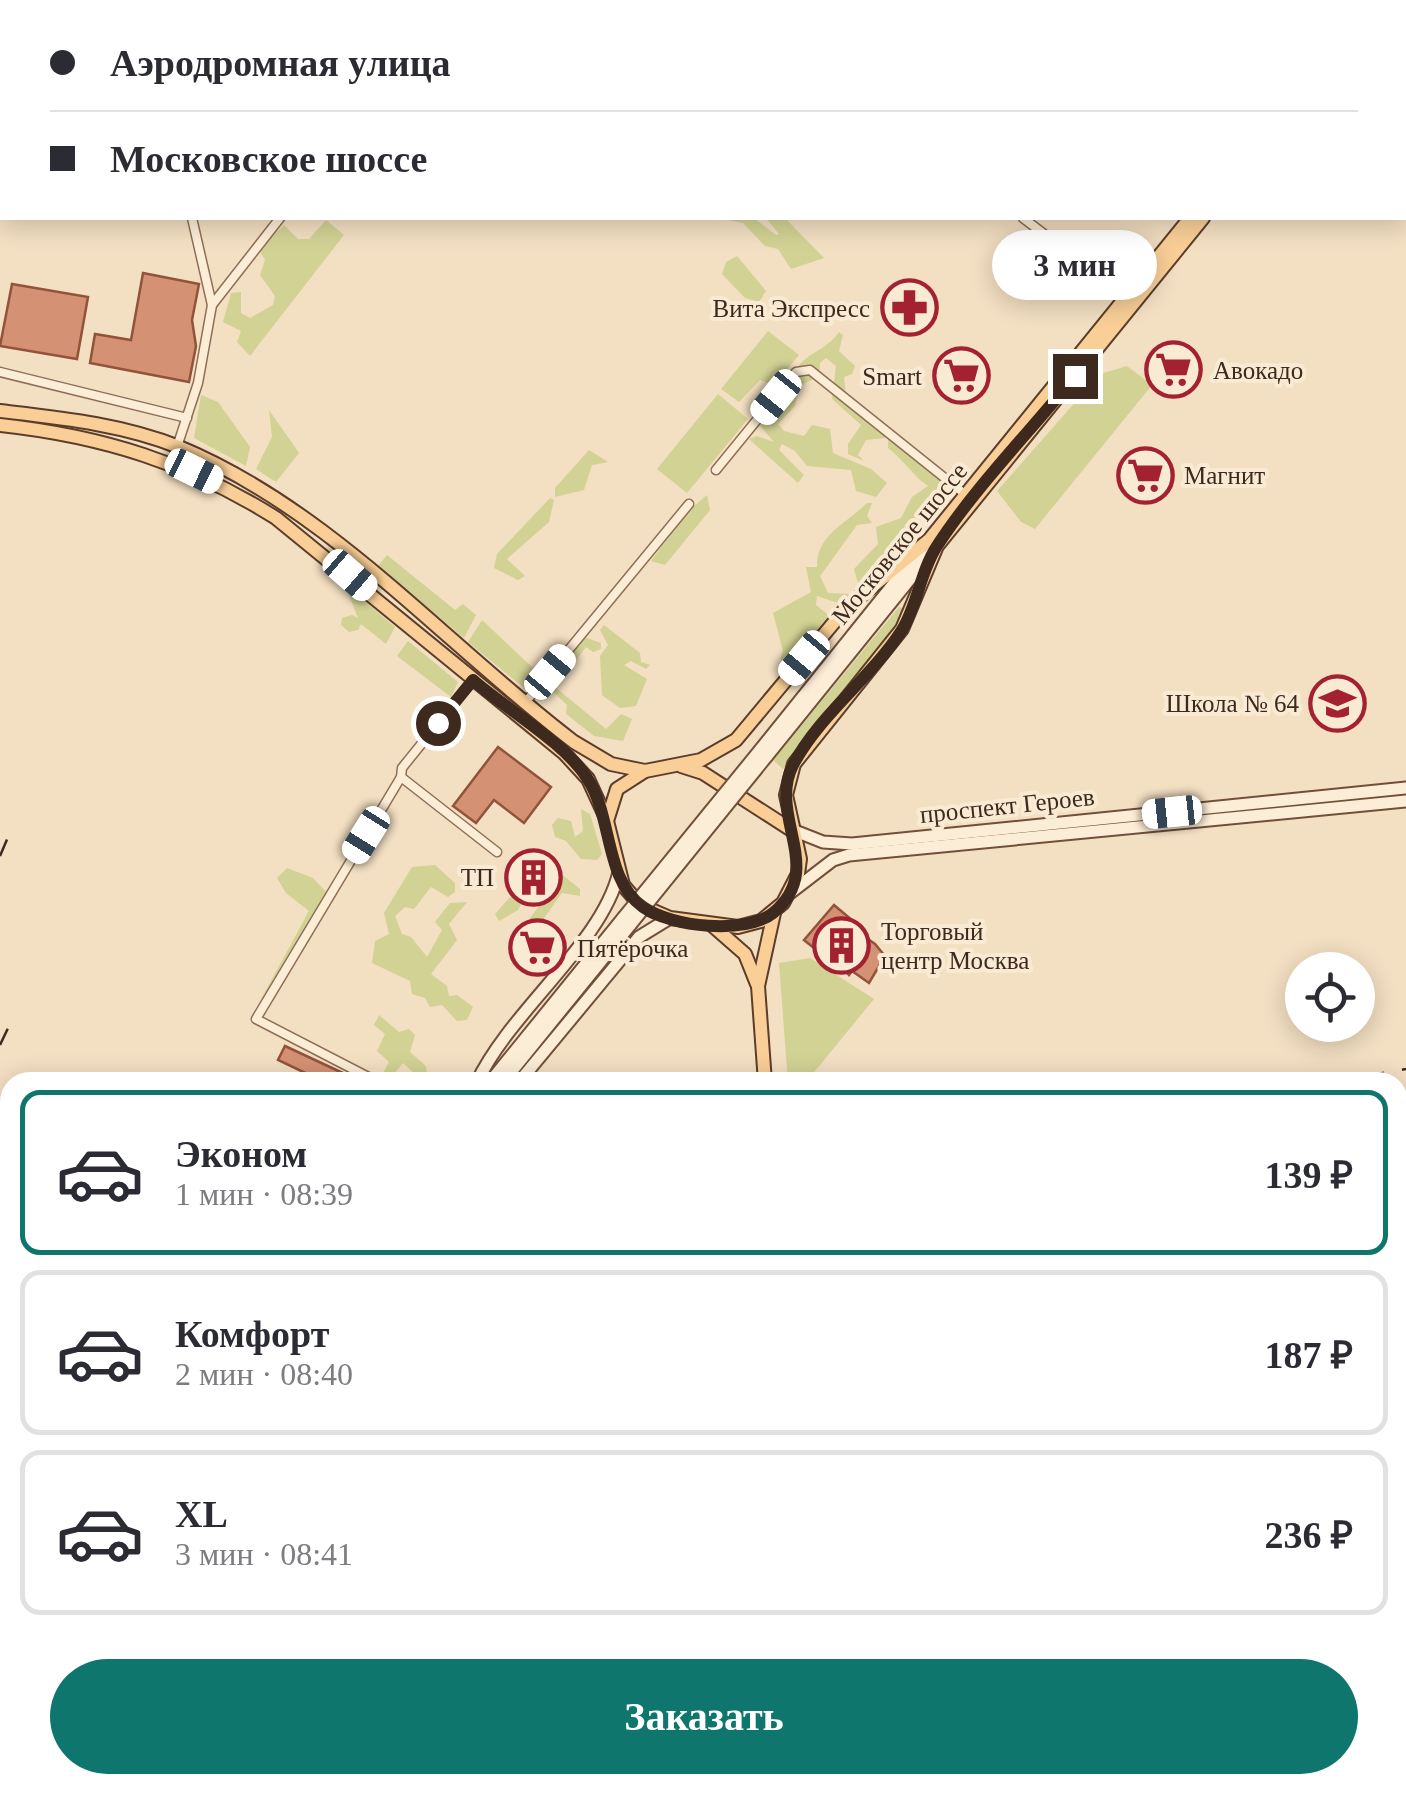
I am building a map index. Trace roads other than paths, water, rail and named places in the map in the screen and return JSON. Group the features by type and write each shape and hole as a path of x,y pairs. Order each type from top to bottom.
{"main road":[{"name":"Московское шоссе","path":"499,1072 627,921 1131,300 1189,220"},
{"name":"Московское шоссе","path":"933,543 966,495 1201,220"},
{"path":"0,411 108,426 178,446 245,478 286,505 524,704 595,756 645,771"},
{"path":"0,424 51,430 172,462 231,489 318,548 582,770 606,821 618,872 640,905 670,918 711,925 750,925 774,913 790,893 800,859 790,830 786,795 794,764 902,629 933,543"},
{"path":"606,821 617,789 645,771 719,752 736,740 846,608 933,543"},
{"path":"676,765 703,773 790,830"},
{"name":"проспект Героев","path":"790,830 823,842 852,844 1406,788"},
{"name":"проспект Героев","path":"790,893 833,860 868,853 1406,801"},
{"path":"483,1072 500,1041 595,922 615,888 618,872"},
{"path":"764,1072 758,986 774,913"},
{"path":"526,1072 639,937 670,918"},
{"name":"Московское шоссе","path":"511,1072 627,921"},
{"path":"711,925 744,954 758,986"}],"street":[{"path":"172,462 188,418 212,305 192,220"},
{"path":"212,305 278,220"},
{"path":"1026,220 1131,300"},
{"path":"716,470 796,372 810,370 966,495"},
{"path":"0,372 188,418"},
{"path":"524,704 689,504"},
{"path":"358,1072 256,1020 401,777 402,768 473,680"},
{"path":"401,777 497,852"}],"railway":[{"path":"0,856 8,837"},
{"path":"0,1045 10,1024"},
{"path":"1389,1072 1406,1069"}],"place":[{"name":"Вита Экспресс","path":"909,308"},
{"name":"Авокадо","path":"1174,370"},
{"name":"Smart","path":"961,376"},
{"name":"Магнит","path":"1145,475"},
{"name":"Школа № 64","path":"1338,703"},
{"name":"ТП","path":"533,877"},
{"name":"Торговый центр Москва","path":"842,945"},
{"name":"Пятёрочка","path":"538,948"}]}
